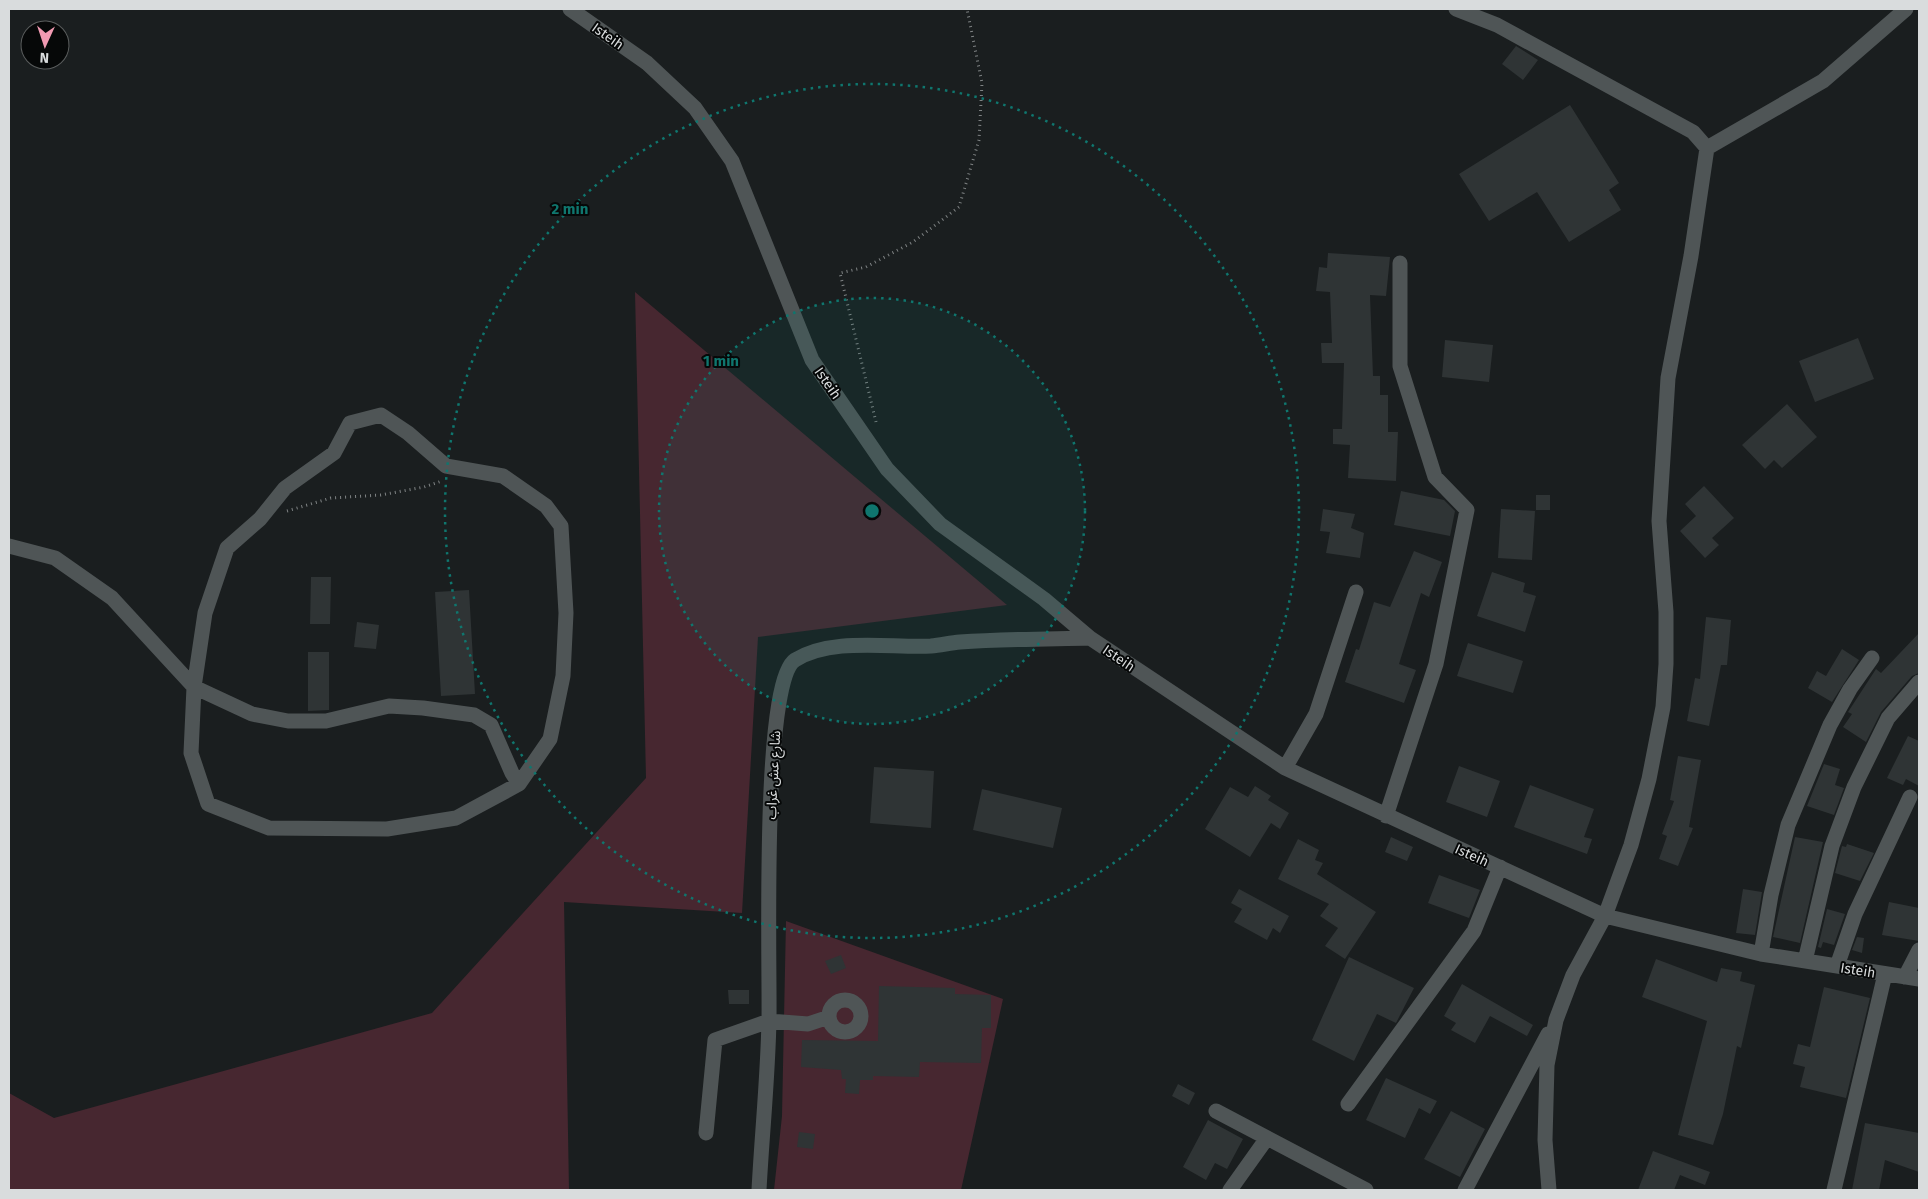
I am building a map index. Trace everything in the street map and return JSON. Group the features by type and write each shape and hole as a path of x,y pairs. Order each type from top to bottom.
{"street":[{"name":"Isteih","path":"570,9 647,63 695,108 732,161 812,360 887,469 940,524 1044,599 1090,638 1284,768 1605,916 1761,954 1912,978"},
{"path":"1456,9 1497,24 1693,132 1707,148 1691,256 1668,378 1659,521 1666,612 1666,664 1663,707 1644,798 1631,845 1605,916 1573,975 1556,1020 1466,1190"},
{"path":"1707,148 1823,81 1906,9"},
{"path":"1386,816 1436,664 1467,510 1435,477 1400,366 1400,264"},
{"path":"381,415 408,433 446,466 503,476 546,506 561,526 566,613 563,676 550,739 519,784 456,818 387,829 269,828 208,804 191,753 194,687 205,613 227,548 260,519 285,488 334,453 350,423 381,415"},
{"path":"9,546 55,558 112,598 194,687 252,714 288,721 326,721 389,706 423,708 474,715 490,725 519,784"},
{"path":"1284,768 1316,714 1356,592"},
{"name":"شارع عش غراب","path":"760,1190 769,1021 768,858 776,723 782,681 793,662 806,654 831,647 932,646 961,642 1090,638"},
{"path":"1761,954 1771,895 1788,825 1830,725 1850,689 1872,658"},
{"path":"1804,961 1832,846 1854,787 1888,718 1919,682"},
{"path":"1837,966 1855,914 1910,797"},
{"path":"1348,1104 1474,931 1500,867"},
{"path":"1912,978 1919,950"},
{"path":"1834,1190 1885,974"},
{"path":"706,1133 714,1040 769,1021 808,1024 829,1017"},
{"path":"1549,1190 1545,1140 1547,1065 1556,1020"},
{"path":"1216,1111 1366,1190"},
{"path":"1230,1190 1267,1138"}],"path":[{"path":"878,432 840,273 866,268 913,242 960,207 980,140 982,83 967,9"},
{"path":"260,519 331,498 381,496 424,487 447,479"}],"shaded area":[{"path":"635,292 1007,605 758,637 742,913 564,902 569,1190 9,1190 9,1093 54,1118 432,1013 646,778"},
{"path":"786,921 1003,999 961,1190 774,1190 782,1116"}],"building":[{"path":"1516,46 1538,60 1523,80 1502,64"},
{"path":"1570,105 1619,183 1609,190 1621,210 1569,242 1537,192 1489,221 1459,174"},
{"path":"1328,253 1390,257 1386,296 1370,295 1373,376 1380,376 1380,395 1388,395 1388,432 1398,432 1396,481 1348,478 1350,445 1333,444 1333,429 1342,429 1344,363 1322,363 1321,343 1332,343 1330,292 1316,291 1319,267 1327,268"},
{"path":"1858,338 1874,379 1815,402 1799,361"},
{"path":"1445,340 1493,345 1489,382 1442,377"},
{"path":"1787,404 1817,437 1782,468 1774,460 1765,469 1742,445"},
{"path":"1704,486 1734,518 1712,538 1719,545 1705,558 1680,531 1696,516 1685,504"},
{"path":"1401,491 1444,500 1455,511 1450,536 1394,525"},
{"path":"1536,495 1550,495 1550,510 1536,510"},
{"path":"1323,509 1355,514 1351,528 1364,533 1360,558 1326,553 1330,532 1320,531"},
{"path":"1501,509 1535,511 1532,560 1498,558"},
{"path":"1414,551 1442,562 1429,597 1421,593 1399,664 1416,670 1404,703 1345,682 1356,649 1359,650 1374,602 1390,607"},
{"path":"1492,572 1525,583 1523,592 1536,596 1525,632 1477,616"},
{"path":"311,577 331,577 330,624 310,624"},
{"path":"469,590 475,694 441,696 435,592"},
{"path":"1706,617 1731,620 1727,665 1721,665 1709,726 1687,721 1695,678 1700,679"},
{"path":"357,622 379,625 376,649 354,647"},
{"path":"1919,633 1919,673 1912,676 1881,712 1866,742 1843,727 1852,714 1848,712 1876,669 1881,673"},
{"path":"1468,643 1523,661 1513,693 1457,676"},
{"path":"1842,649 1859,660 1832,702 1808,688 1817,671 1826,676"},
{"path":"308,652 329,652 329,710 308,711"},
{"path":"1908,736 1919,741 1919,786 1906,779 1903,785 1887,778"},
{"path":"1678,756 1701,760 1689,827 1693,828 1678,866 1659,859 1667,836 1662,834 1674,801 1670,800"},
{"path":"1824,764 1840,769 1835,785 1844,788 1834,815 1807,806"},
{"path":"1459,766 1500,781 1487,817 1446,802"},
{"path":"874,767 934,771 931,828 870,823"},
{"path":"1530,785 1594,809 1584,837 1592,839 1587,854 1514,827"},
{"path":"1255,786 1271,796 1268,800 1289,813 1280,829 1271,823 1250,857 1205,829 1230,787 1248,797"},
{"path":"982,789 1062,808 1053,848 973,830"},
{"path":"1391,837 1413,847 1407,861 1385,852"},
{"path":"1795,837 1823,842 1800,943 1773,937"},
{"path":"1298,839 1319,850 1315,860 1323,863 1317,874 1376,912 1345,959 1325,946 1338,928 1320,916 1329,904 1278,879"},
{"path":"1847,844 1874,853 1860,881 1835,873 1842,846 1846,847"},
{"path":"1439,875 1480,890 1469,918 1428,903"},
{"path":"1239,889 1289,916 1280,933 1273,928 1267,940 1234,922 1242,909 1231,903"},
{"path":"1743,889 1762,892 1755,935 1736,933"},
{"path":"1889,902 1919,908 1919,941 1882,935"},
{"path":"1827,909 1845,914 1834,945 1823,942 1821,948 1818,947"},
{"path":"1857,937 1864,938 1862,953 1852,950"},
{"path":"841,955 846,968 831,974 825,961"},
{"path":"1349,957 1414,988 1396,1023 1377,1014 1354,1061 1312,1040"},
{"path":"1656,959 1717,982 1721,968 1742,972 1740,981 1755,985 1741,1048 1737,1046 1723,1114 1713,1145 1678,1135 1707,1021 1642,997"},
{"path":"1462,984 1533,1025 1527,1036 1490,1016 1475,1043 1451,1030 1456,1023 1444,1016"},
{"path":"879,986 955,988 955,994 991,995 991,1028 982,1028 981,1063 920,1062 919,1077 873,1076 873,1080 860,1080 859,1094 845,1093 846,1079 842,1079 841,1070 801,1067 802,1040 878,1041"},
{"path":"1824,987 1870,998 1846,1098 1800,1087 1805,1067 1793,1064 1798,1044 1810,1047"},
{"path":"728,990 749,990 749,1004 729,1004"},
{"path":"1386,1078 1437,1101 1430,1114 1419,1108 1405,1138 1366,1120"},
{"path":"1178,1084 1195,1093 1189,1105 1172,1096"},
{"path":"1451,1111 1485,1129 1460,1177 1424,1159"},
{"path":"1208,1120 1243,1139 1227,1169 1215,1163 1206,1180 1183,1167"},
{"path":"1865,1123 1919,1133 1919,1172 1885,1160 1879,1190 1852,1190"},
{"path":"799,1132 815,1134 813,1149 797,1147"},
{"path":"1653,1151 1710,1172 1705,1185 1680,1175 1674,1190 1638,1190"}]}
